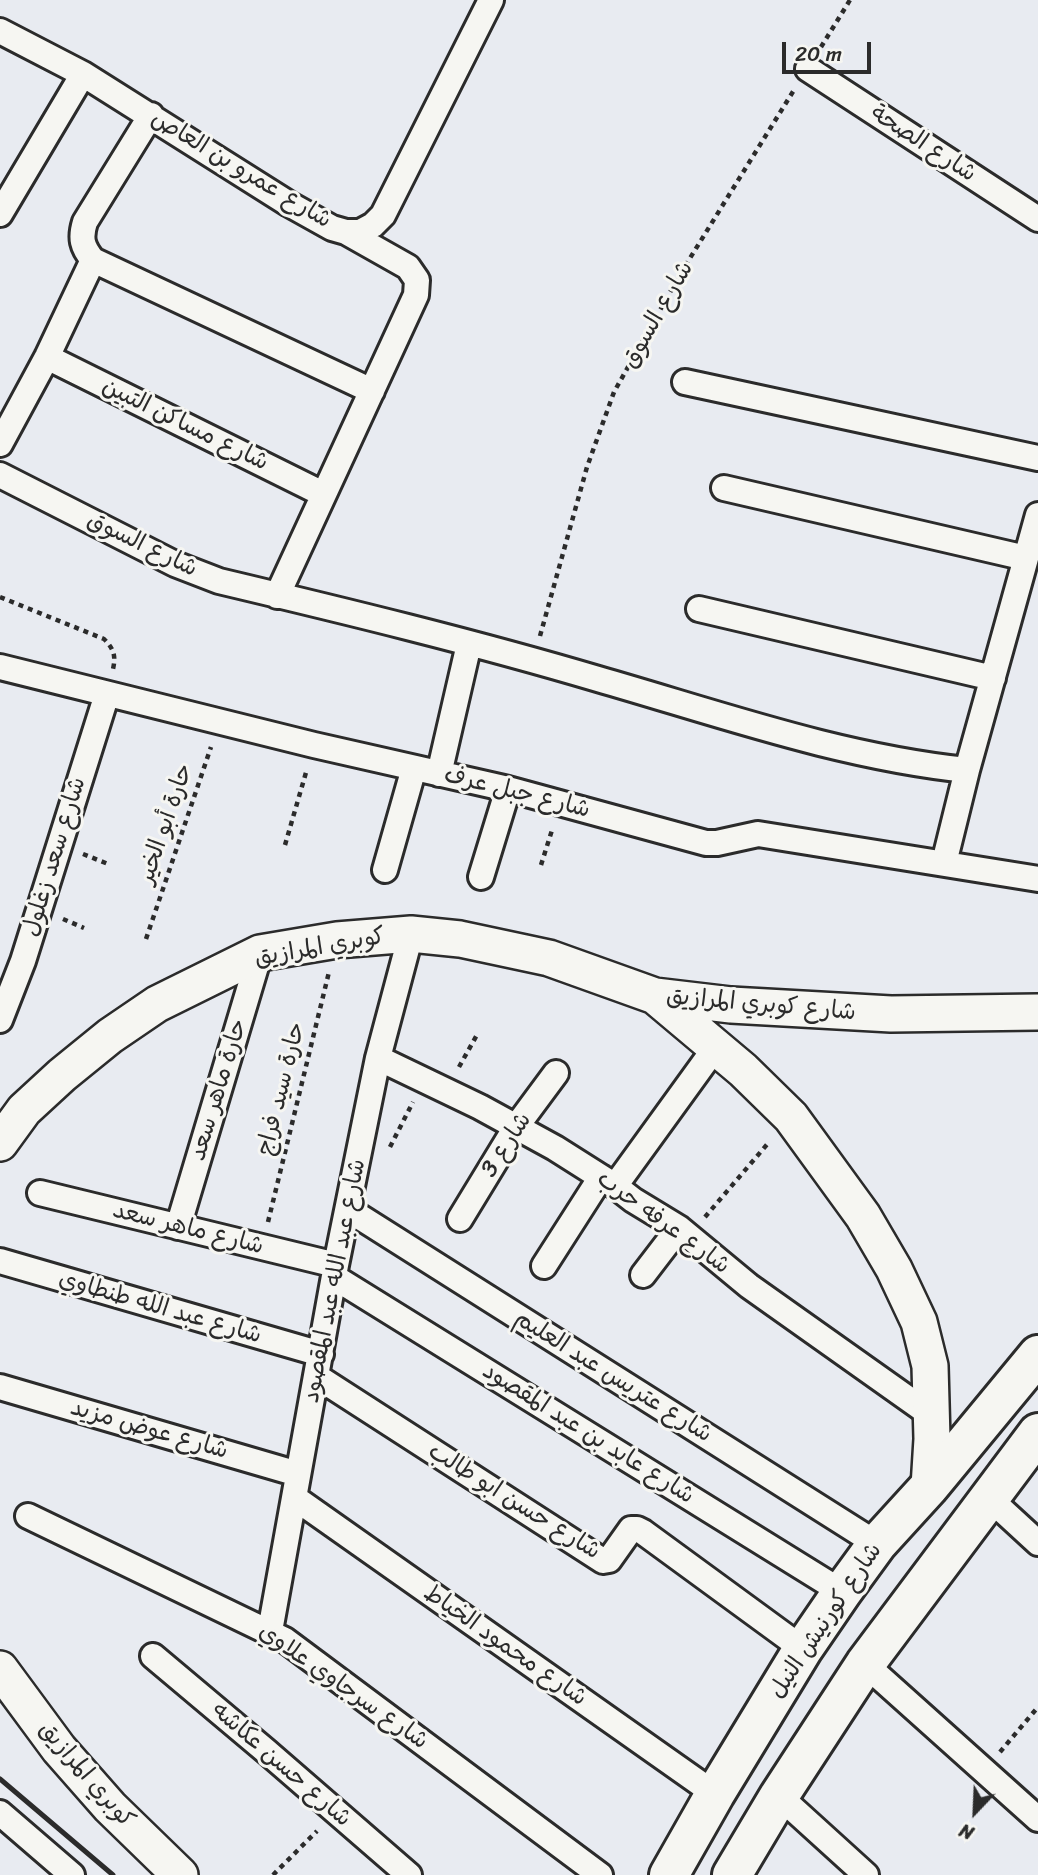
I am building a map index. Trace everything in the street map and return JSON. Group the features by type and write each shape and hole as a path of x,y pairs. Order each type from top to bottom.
{"highway":[{"name":"شارع كورنيش النيل","path":"669,1875 803,1649 842,1592 877,1544 929,1487 1038,1354"},
{"path":"732,1875 864,1664 1038,1433"}],"street":[{"name":"شارع عمرو بن العاص","path":"0,31 83,74 289,204 332,228 360,232 383,215 491,0"},
{"name":"شارع الصحة","path":"808,69 1038,219"},
{"path":"0,214 83,74"},
{"path":"151,115 85,222 81,235 84,249 93,260 372,391"},
{"path":"277,596 416,295 416,280 408,267 346,232"},
{"path":"0,444 47,357 93,260"},
{"name":"شارع مساكن التبين","path":"47,357 323,494"},
{"path":"685,382 1038,458"},
{"name":"شارع السوق","path":"0,475 197,573 277,596 534,660 845,750 900,762 967,770"},
{"path":"724,488 1026,558"},
{"path":"944,863 1038,515"},
{"path":"699,609 993,678"},
{"path":"439,774 470,644"},
{"name":"شارع جبل عرف","path":"0,667 314,745 508,789 706,843 758,834 1037,877"},
{"name":"شارع سعد زغلول","path":"0,1020 36,922 107,694"},
{"path":"386,870 414,768"},
{"path":"481,877 508,789"},
{"name":"كوبري المرازيق","path":"0,1143 24,1110 110,1035 157,1004 260,953 337,940 411,934 460,939 549,958 654,996"},
{"name":"شارع عبد الله عبد المقصود","path":"270,1631 335,1271 378,1058 411,934"},
{"name":"حارة ماهر سعد","path":"178,1227 260,953"},
{"name":"شارع كوبري المرازيق","path":"654,996 811,1011 971,1014 1038,1012"},
{"name":"شارع كوبري المرازيق","path":"654,996 743,1070 791,1117 863,1216 894,1269 919,1322 930,1366 932,1439 929,1487"},
{"path":"544,1266 608,1181 715,1048"},
{"name":"شارع عرفه حرب","path":"378,1058 436,1084 608,1181 684,1232 801,1325 931,1415"},
{"name":"شارع 3","path":"460,1219 516,1128 556,1073"},
{"name":"شارع ماهر سعد","path":"40,1193 262,1247 335,1271"},
{"name":"شارع عتريس عبد العليم","path":"349,1210 877,1544"},
{"path":"643,1275 684,1232"},
{"name":"شارع عبد الله طنطاوي","path":"0,1261 318,1365"},
{"name":"شارع عابد بن عبد المقصود","path":"335,1271 842,1592"},
{"name":"شارع حسن ابو طالب","path":"318,1365 603,1561 614,1555 631,1529 637,1529 803,1649"},
{"name":"شارع عوض مزيد","path":"0,1387 296,1486"},
{"name":"شارع محمود الخياط","path":"296,1486 715,1794"},
{"path":"988,1497 1038,1543"},
{"name":"شارع سرجاوي علاوي","path":"28,1516 270,1631 600,1875"},
{"name":"شارع حسن عكاشه","path":"153,1656 409,1875"},
{"path":"864,1664 1038,1819"},
{"name":"كوبري المرازيق","path":"0,1669 59,1749 110,1807 180,1875"},
{"path":"779,1796 866,1875"},
{"path":"0,1814 72,1875"}],"path":[{"name":"شارع السوق","path":"534,660 587,467 614,392 682,271 850,0"},
{"path":"0,597 104,639 112,648 116,659 107,694"},
{"name":"حارة أبو الخير","path":"146,939 220,721"},
{"path":"285,845 314,745"},
{"path":"541,865 560,802"},
{"name":"حارة سيد فراج","path":"262,1247 337,940"},
{"path":"387,1152 436,1084 478,1033"},
{"path":"684,1232 791,1117"},
{"path":"983,1771 1038,1707"},
{"path":"274,1875 317,1831"}],"railway":[{"path":"0,1779 113,1875"}]}
